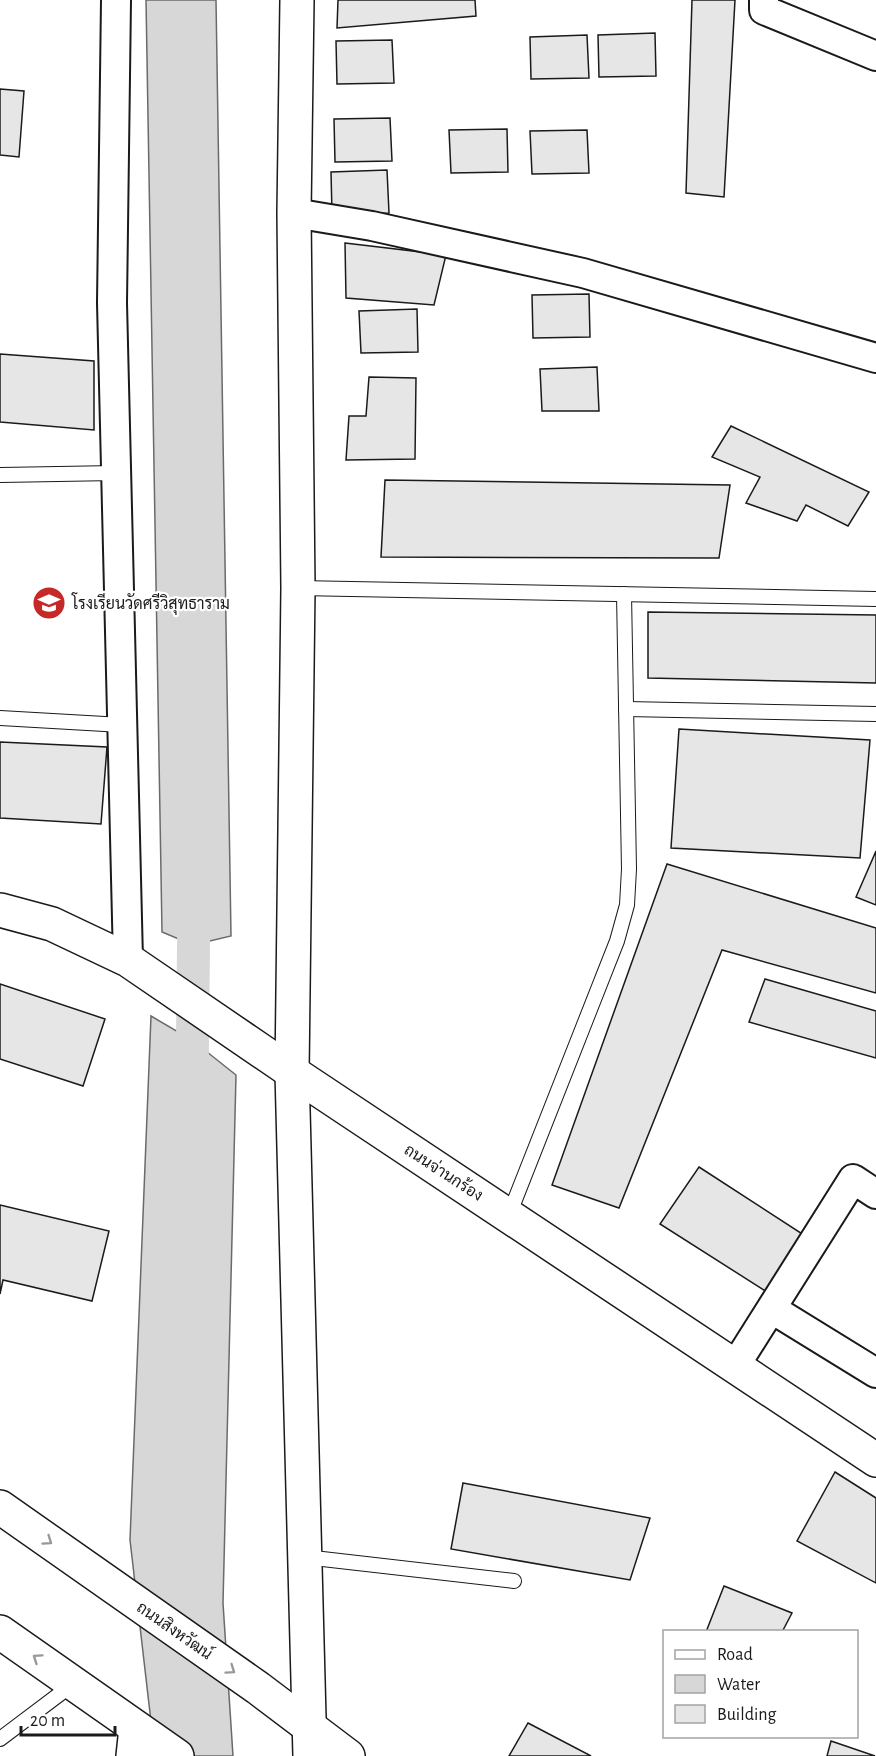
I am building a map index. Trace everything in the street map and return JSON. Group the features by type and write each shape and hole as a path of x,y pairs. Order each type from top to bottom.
{"street":[{"path":"116,0 112,303 128,960"},
{"path":"297,0 294,213 298,588 292,1072 309,1741"},
{"path":"764,0 764,10 876,56"},
{"path":"294,213 372,226 583,273 876,358"},
{"name":"ถนนจ่านกร้อง","path":"0,910 52,924 128,960 292,1072 876,1460"},
{"path":"735,1366 853,1179 876,1194"},
{"path":"772,1309 876,1373"},
{"name":"ถนนสิงหวัฒน์","path":"0,1508 258,1688 309,1741 348,1756"},
{"path":"0,1632 73,1684 134,1742 177,1756"}],"lane":[{"path":"0,475 116,473"},
{"path":"298,588 876,599"},
{"path":"509,1215 624,919 629,869 624,594"},
{"path":"626,709 876,714"},
{"path":"0,718 122,725"},
{"path":"305,1557 514,1581"},
{"path":"0,1739 73,1684"}],"water":[{"path":"146,0 216,0 231,936 193,945 162,932"},
{"path":"151,1016 192,1040 236,1075 223,1603 233,1756 155,1756 130,1540"}],"building":[{"path":"338,0 475,0 476,16 337,28"},
{"path":"692,0 735,0 724,197 686,193"},
{"path":"655,33 656,76 599,77 598,35"},
{"path":"587,35 589,78 531,79 530,37"},
{"path":"392,40 394,83 337,84 336,41"},
{"path":"0,89 24,91 19,157 0,155"},
{"path":"390,118 392,161 335,162 334,119"},
{"path":"507,129 508,172 451,173 449,130"},
{"path":"587,130 589,173 532,174 530,131"},
{"path":"387,170 389,213 332,214 331,172"},
{"path":"345,243 446,255 434,305 346,298"},
{"path":"589,294 590,337 533,338 532,295"},
{"path":"417,309 418,352 361,353 359,311"},
{"path":"0,354 94,361 94,430 0,422"},
{"path":"597,367 599,411 542,411 540,369"},
{"path":"369,377 416,378 415,459 346,460 349,416 366,416"},
{"path":"731,426 869,492 848,526 806,505 797,521 746,503 760,477 712,457"},
{"path":"385,480 730,485 719,558 381,557"},
{"path":"648,612 876,615 876,683 648,678"},
{"path":"679,729 870,740 860,858 671,848"},
{"path":"0,742 107,747 101,824 0,818"},
{"path":"876,851 876,905 856,897"},
{"path":"667,864 876,928 876,993 722,950 619,1208 552,1185"},
{"path":"765,979 876,1011 876,1058 749,1022"},
{"path":"0,984 105,1019 83,1086 0,1059"},
{"path":"699,1167 807,1237 767,1292 660,1224"},
{"path":"0,1205 109,1231 92,1301 3,1280 0,1294"},
{"path":"835,1472 876,1498 876,1583 797,1541"},
{"path":"463,1483 650,1518 630,1580 451,1549"},
{"path":"724,1586 792,1613 783,1630 707,1630"},
{"path":"528,1723 591,1756 509,1756"},
{"path":"831,1741 875,1756 827,1756"}],"waterway":[{"path":"192,1085 194,900"}],"place":[{"name":"โรงเรียนวัดศรีวิสุทธาราม","path":"49,603"}]}
